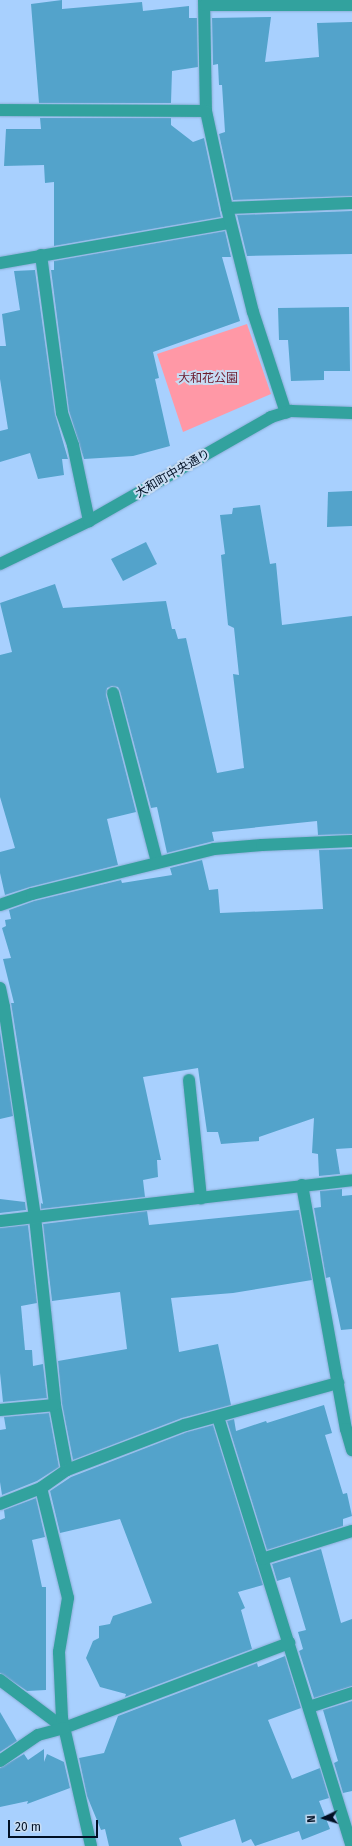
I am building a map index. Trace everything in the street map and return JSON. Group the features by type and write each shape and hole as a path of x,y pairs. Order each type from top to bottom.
{"street":[{"path":"286,413 253,312 230,223 206,111 204,3 352,5"},
{"path":"0,110 206,111"},
{"path":"227,208 352,203"},
{"path":"0,263 230,223"},
{"path":"40,255 62,413 73,445 89,521"},
{"name":"大和町中央通り","path":"0,564 89,521 272,417 291,411 352,413"},
{"path":"113,693 157,862"},
{"path":"0,905 32,894 214,849 262,845 352,841"},
{"path":"0,988 6,1015 35,1217 55,1405 67,1470"},
{"path":"188,1080 201,1198"},
{"path":"0,1221 352,1180"},
{"path":"302,1185 338,1383 349,1429 352,1450"},
{"path":"0,1504 40,1488 67,1470 186,1425 338,1383"},
{"path":"0,1410 55,1405"},
{"path":"218,1417 352,1846"},
{"path":"40,1488 68,1598 60,1652 61,1706 64,1728 91,1846"},
{"path":"262,1559 352,1531"},
{"path":"0,1761 38,1735 64,1728 289,1643"},
{"path":"0,1680 64,1728"},
{"path":"308,1707 352,1694"}],"green space":[{"name":"大和花公園","path":"247,324 271,394 183,432 157,354"}],"building":[{"path":"62,0 62,9 142,2 143,11 189,6 189,18 197,18 198,67 172,71 171,103 39,103 31,4"},
{"path":"271,17 265,62 319,57 317,23 352,22 352,196 233,200 219,134 225,132 222,85 219,85 218,64 213,65 212,18"},
{"path":"40,118 171,118 171,125 193,142 204,138 221,217 54,246 54,182 45,183 44,165 4,166 6,129 41,129"},
{"path":"352,211 352,254 247,256 237,215"},
{"path":"225,231 231,257 222,257 240,321 153,352 159,378 155,379 170,446 133,456 84,459 69,411 51,270 54,270 54,261"},
{"path":"35,270 55,414 68,459 62,459 64,475 38,479 30,453 0,462 0,431 8,429 0,379 0,346 6,346 2,314 20,310 14,271"},
{"path":"349,307 350,371 324,371 324,380 291,381 288,340 279,340 278,308"},
{"path":"352,491 352,526 327,527 328,492"},
{"path":"260,505 270,564 276,563 282,625 352,616 352,834 318,835 317,821 212,832 214,841 167,853 157,807 151,808 120,691 118,687 112,686 107,688 106,695 136,812 107,819 118,865 30,887 5,895 0,873 0,852 15,848 0,797 0,655 12,652 0,603 55,584 63,608 166,601 172,629 175,629 178,639 186,638 217,773 244,768 233,674 239,675 234,628 228,625 221,555 225,554 220,515 232,514 233,508"},
{"path":"146,542 157,564 123,581 111,559"},
{"path":"352,849 352,1148 336,1149 340,1174 319,1176 318,1154 312,1153 314,1118 259,1137 259,1141 221,1144 218,1132 207,1132 198,1068 143,1077 161,1160 157,1160 158,1177 143,1180 145,1197 41,1209 41,1203 43,1204 11,1003 14,1003 3,959 11,958 2,928 6,926 5,920 11,919 9,910 34,901 121,880 122,883 172,875 170,868 202,860 209,890 218,889 220,913 323,909 319,850"},
{"path":"0,1031 13,1116 0,1119"},
{"path":"342,1189 342,1196 352,1195 352,1329 341,1330 330,1277 326,1278 314,1208 321,1207 320,1191"},
{"path":"0,1199 25,1202 26,1210 0,1213"},
{"path":"299,1210 312,1280 233,1293 171,1298 179,1352 218,1344 231,1405 182,1418 73,1460 62,1404 58,1361 127,1349 120,1292 52,1301 43,1224 147,1211 149,1225"},
{"path":"28,1225 37,1303 21,1306 25,1350 32,1350 33,1366 43,1364 47,1398 3,1402 0,1373 0,1228"},
{"path":"324,1405 332,1433 325,1435 343,1494 347,1493 352,1516 343,1519 343,1526 267,1550 227,1421 234,1419 236,1431"},
{"path":"49,1413 59,1467 37,1481 2,1495 0,1482 0,1430 6,1429 4,1417"},
{"path":"213,1425 263,1585 238,1592 245,1608 241,1610 252,1649 125,1697 126,1694 100,1687 86,1658 93,1641 99,1638 99,1626 110,1624 113,1616 152,1603 120,1519 60,1533 50,1491 71,1477 187,1432"},
{"path":"36,1498 45,1537 32,1540 42,1587 46,1587 46,1690 27,1691 0,1673 0,1520 5,1518 4,1510"},
{"path":"321,1549 341,1623 352,1619 352,1686 314,1698 299,1651 303,1649 298,1632 306,1630 290,1577 277,1581 272,1564"},
{"path":"285,1656 301,1708 268,1720 292,1779 320,1768 329,1798 319,1801 330,1829 302,1840 299,1831 255,1846 251,1839 242,1843 235,1819 179,1838 182,1846 109,1846 105,1829 101,1830 87,1796 79,1758 104,1753 118,1716 257,1663 258,1667"},
{"path":"352,1701 352,1791 343,1793 334,1763 338,1761 323,1710"},
{"path":"0,1712 17,1741 0,1752"},
{"path":"44,1749 44,1762 47,1754 64,1762 70,1788 27,1804 28,1801 0,1807 0,1768 24,1754 28,1760"}]}
